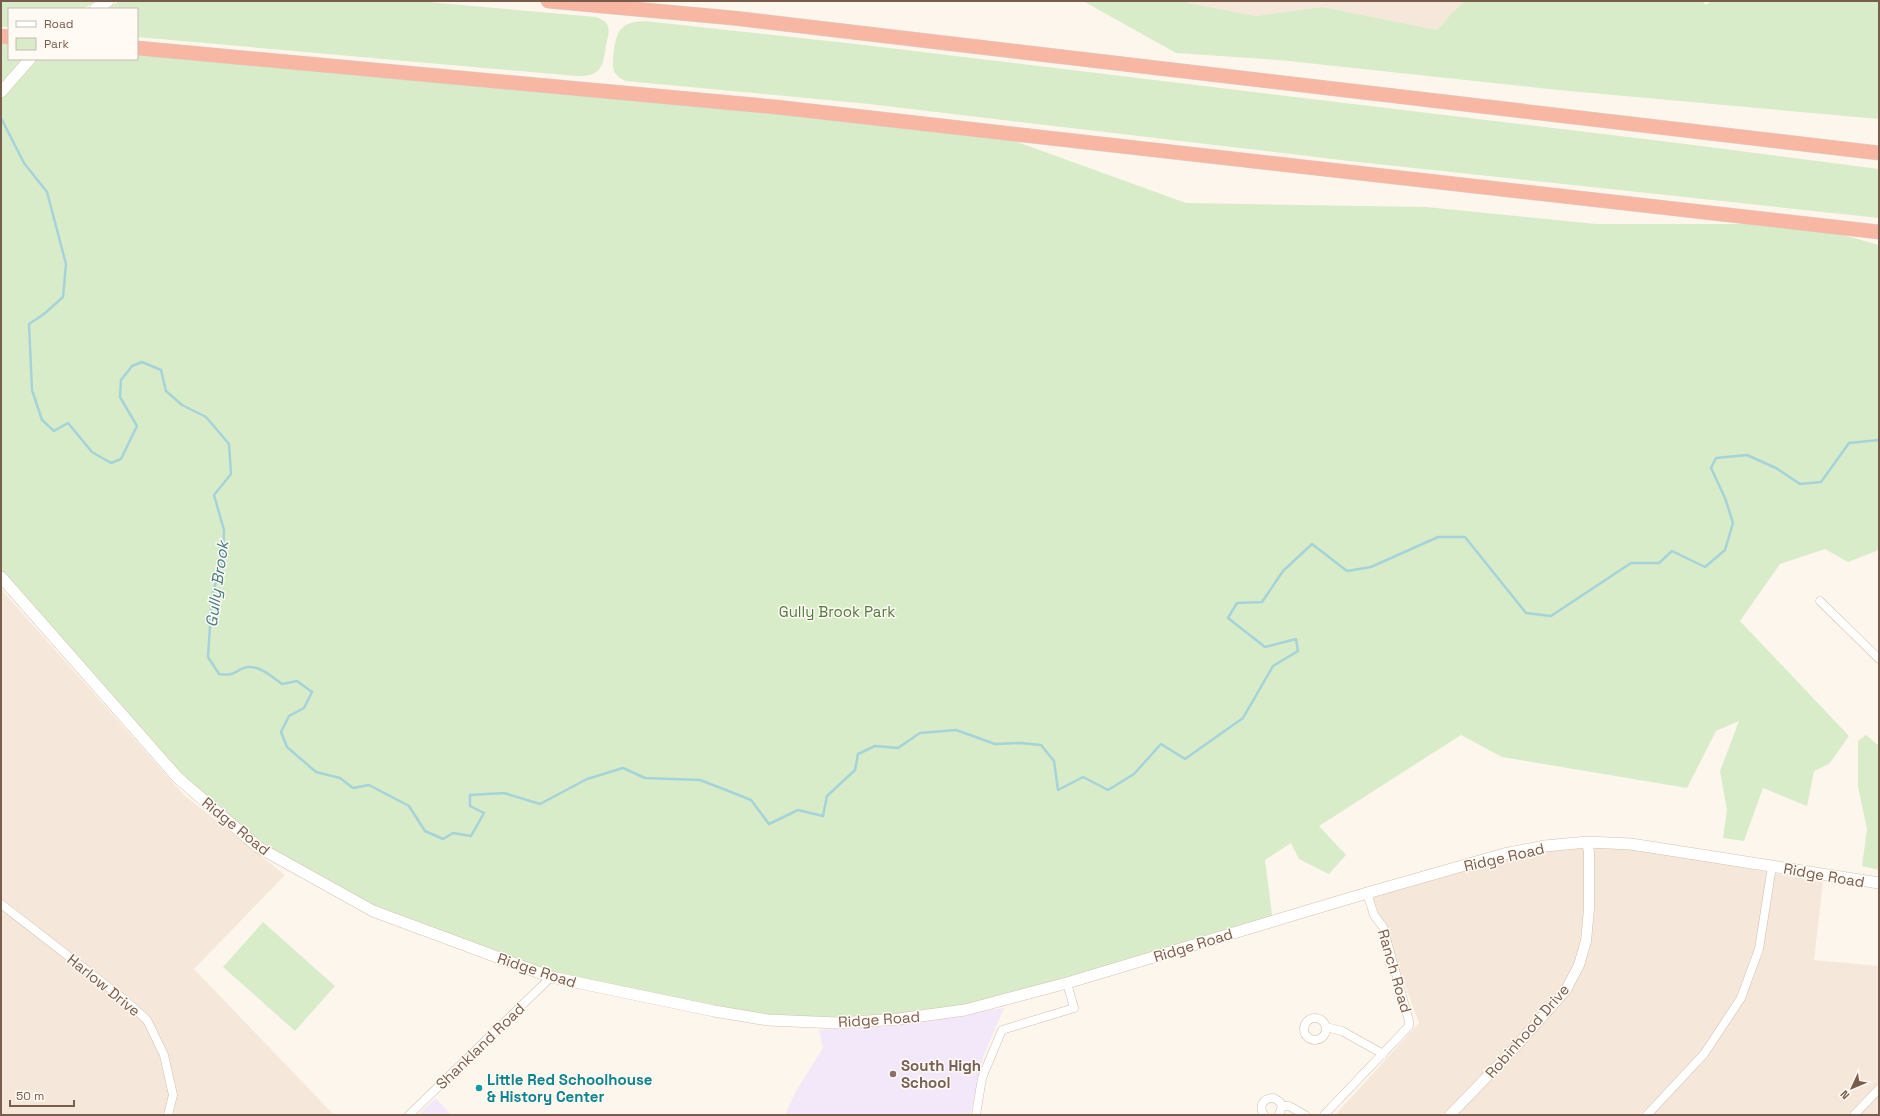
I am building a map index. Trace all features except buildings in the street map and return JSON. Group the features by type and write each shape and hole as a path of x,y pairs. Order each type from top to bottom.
{"highway":[{"path":"548,1 733,18 1879,153"},
{"path":"138,48 776,107 1879,232"}],"main road":[{"path":"97,8 108,1"},
{"path":"1,92 29,60"},
{"name":"Ridge Road","path":"1,577 178,778 258,847 373,911 551,977 714,1012 768,1020 837,1023 899,1019 965,1010 1067,983 1367,893 1504,854 1545,846 1587,842 1631,844 1879,883"}],"street":[{"path":"1820,601 1879,659"},
{"name":"Robinhood Drive","path":"1450,1115 1520,1042 1566,990 1579,965 1586,941 1589,909 1589,852 1587,842"},
{"path":"1646,1115 1704,1054 1741,998 1759,948 1772,866"},
{"name":"Ranch Road","path":"1324,1115 1406,1031 1409,1021 1383,927 1374,915 1367,893"},
{"name":"Harlow Drive","path":"1,904 125,1000 147,1020 164,1055 173,1095 168,1115"},
{"name":"Shankland Road","path":"409,1115 551,977"},
{"path":"976,1115 982,1078 1002,1030 1074,1008 1067,983"},
{"path":"1326,1027 1342,1031 1383,1054"},
{"path":"1854,1115 1879,1089"},
{"path":"1264,1115 1261,1106 1266,1099 1274,1098 1280,1102 1282,1106"},
{"path":"1279,1115 1282,1106"},
{"path":"1282,1106 1289,1106 1305,1115"}],"shaded area":[{"path":"1184,1 1465,1 1437,30 1323,7 1256,16"},
{"path":"1,589 184,795 285,875 194,969 334,1115 1,1115"},
{"path":"1581,847 1639,849 1823,882 1814,960 1879,966 1879,1115 1335,1115 1419,1023 1372,896 1540,850"},
{"name":"South High School","path":"1004,1008 984,1055 970,1115 785,1115 795,1093 823,1048 819,1030 889,1026"},
{"path":"436,1098 451,1115 418,1115"}],"green space":[{"path":"1,1 96,1 85,8 8,8 8,27 1,27"},
{"path":"119,1 417,1 596,17 606,23 609,31 602,65 591,75 576,76 138,37 138,8 108,8"},
{"path":"1083,1 1184,1 1256,16 1323,7 1437,30 1465,1 1704,1 1705,5 1712,1 1876,1 1879,3 1879,119 1558,90 1279,60 1176,53"},
{"path":"644,21 847,43 1678,143 1879,169 1879,218 1349,161 869,104 626,81 617,76 613,67 614,49 617,37 621,29 626,25"},
{"name":"Gully Brook Park","path":"1,37 8,37 8,60 138,60 138,48 984,130 1186,203 1426,207 1596,224 1804,224 1879,245 1879,550 1848,562 1825,549 1780,564 1740,621 1849,736 1829,764 1814,771 1807,806 1763,788 1744,841 1723,838 1727,810 1720,771 1739,721 1716,731 1687,788 1502,757 1461,735 1319,826 1346,855 1329,874 1299,859 1291,843 1265,860 1273,922 940,1014 768,1020 551,977 373,911 258,847 179,779 1,577"},
{"path":"1866,735 1879,746 1879,870 1862,866 1867,829 1858,787 1858,741"},
{"path":"263,922 335,986 295,1031 223,967"}],"waterway":[{"name":"Gully Brook","path":"1,118 24,163 47,192 66,264 63,297 44,314 29,324 32,390 42,420 54,431 68,423 92,452 111,463 121,459 137,426 120,397 121,380 132,366 142,362 161,370 166,391 182,405 206,417 229,444 231,474 214,495 224,530 223,559 212,595 208,657 219,674 230,674 244,668 253,667 266,672 282,684 297,681 312,692 304,708 289,716 281,732 287,747 316,772 340,778 353,788 369,785 409,806 425,831 443,839 453,833 471,836 484,813 470,806 470,795 504,793 540,804 587,779 623,768 645,778 700,780 751,800 769,824 798,810 823,816 827,796 855,770 858,754 875,746 898,748 920,733 956,730 995,744 1021,743 1041,745 1054,761 1058,790 1083,777 1108,790 1134,774 1161,744 1185,759 1243,718 1273,666 1298,651 1296,639 1265,647 1228,618 1237,603 1262,602 1283,571 1312,544 1347,571 1371,567 1438,537 1465,537 1526,613 1551,616 1631,563 1659,563 1672,551 1705,567 1725,550 1733,523 1725,498 1711,468 1716,458 1747,455 1776,468 1800,484 1821,482 1849,443 1879,440"}],"place":[{"name":"South High School","path":"893,1074"},
{"name":"Little Red Schoolhouse & History Center","path":"479,1088"}]}
